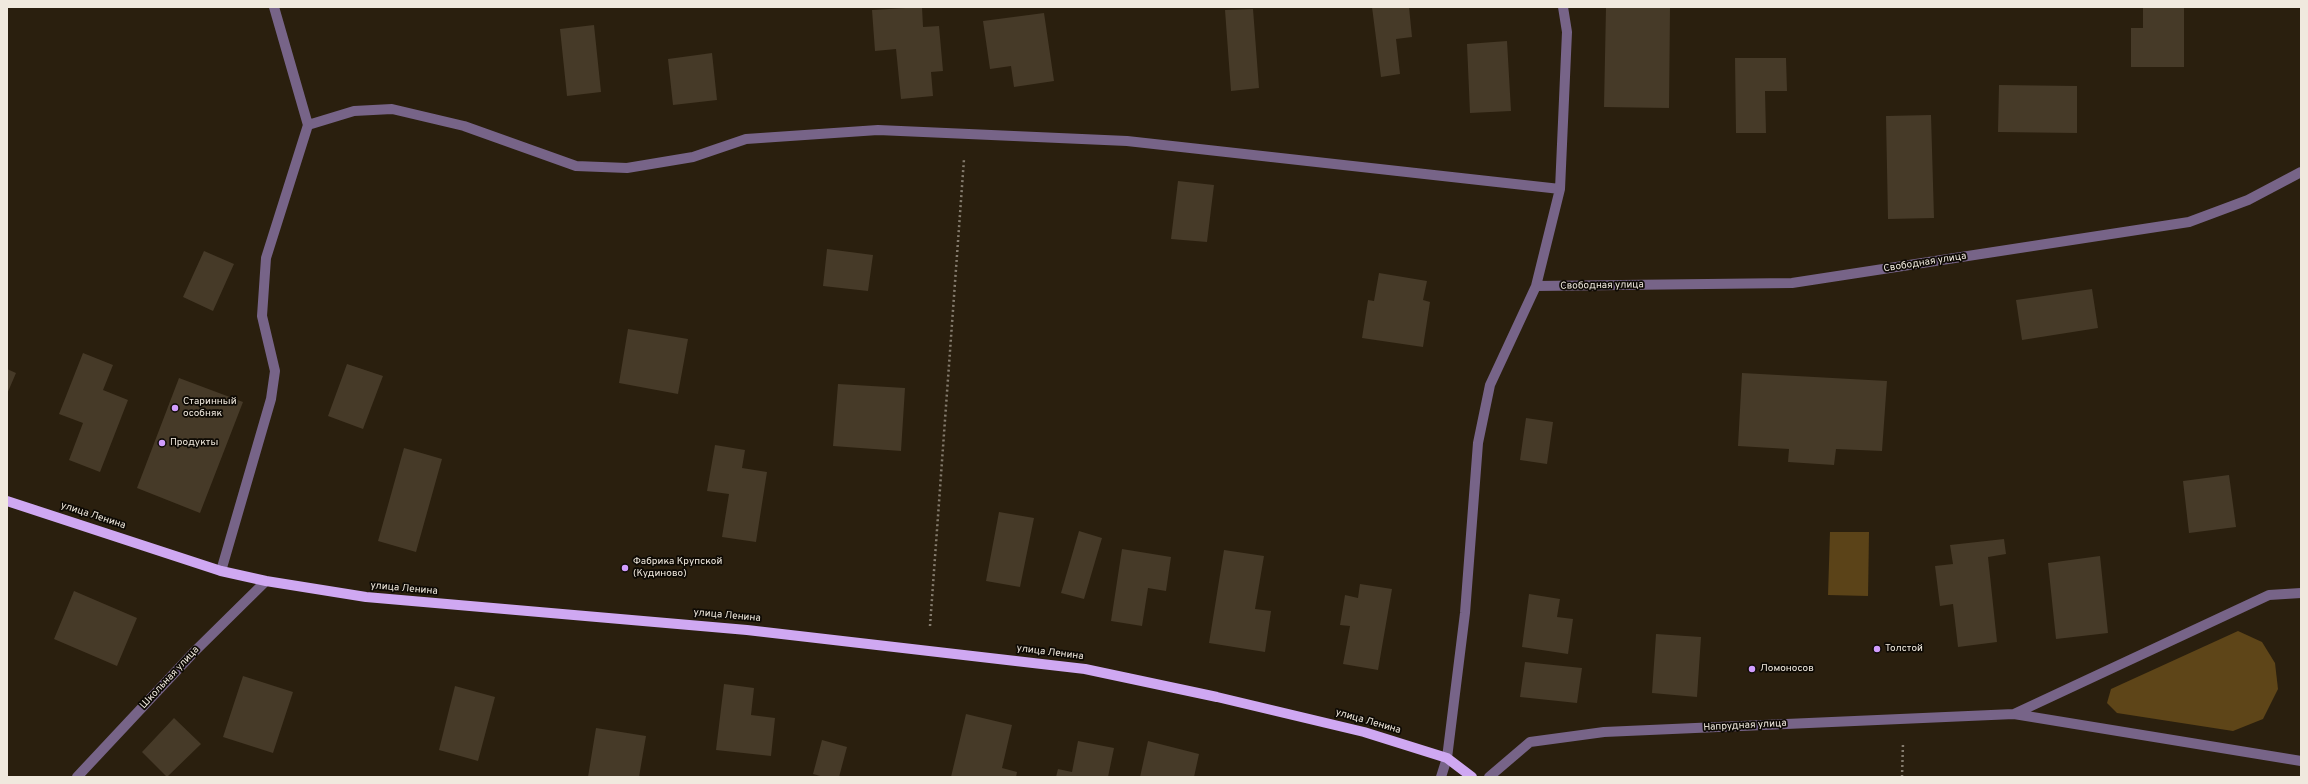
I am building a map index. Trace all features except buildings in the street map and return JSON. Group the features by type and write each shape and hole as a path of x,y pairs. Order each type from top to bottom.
{"main road":[{"name":"улица Ленина","path":"7,501 221,571 266,582 366,597 747,630 928,650 1085,670 1217,696 1364,732 1447,758 1472,777"}],"street":[{"path":"221,571 272,399 275,371 262,316 266,258 308,125 274,7"},
{"path":"1441,777 1447,758 1465,613 1478,443 1490,385 1536,286 1560,189 1566,32 1563,7"},
{"path":"308,125 354,111 392,109 464,126 576,166 627,168 693,157 746,138 878,130 1127,141 1560,189"},
{"name":"Свободная улица","path":"1536,286 1792,283 2189,222 2248,200 2301,172"},
{"name":"Школьная улица","path":"77,777 195,650 266,582"},
{"path":"2014,714 2269,595 2301,593"},
{"path":"2014,714 2301,761"},
{"name":"Напрудная улица","path":"1489,777 1530,742 1604,732 2014,714"}],"path":[{"path":"928,650 966,134"},
{"path":"1902,777 1904,719"}],"shaded area":[{"path":"1830,532 1869,532 1868,596 1828,595"},
{"path":"2238,631 2262,642 2275,663 2278,689 2263,719 2233,731 2117,713 2107,703 2111,689"}],"place":[{"name":"Старинный особняк","path":"175,408"},
{"name":"Продукты","path":"162,443"},
{"name":"Фабрика Крупской (Кудиново)","path":"625,568"},
{"name":"Толстой","path":"1877,649"},
{"name":"Ломоносов","path":"1752,669"}]}
